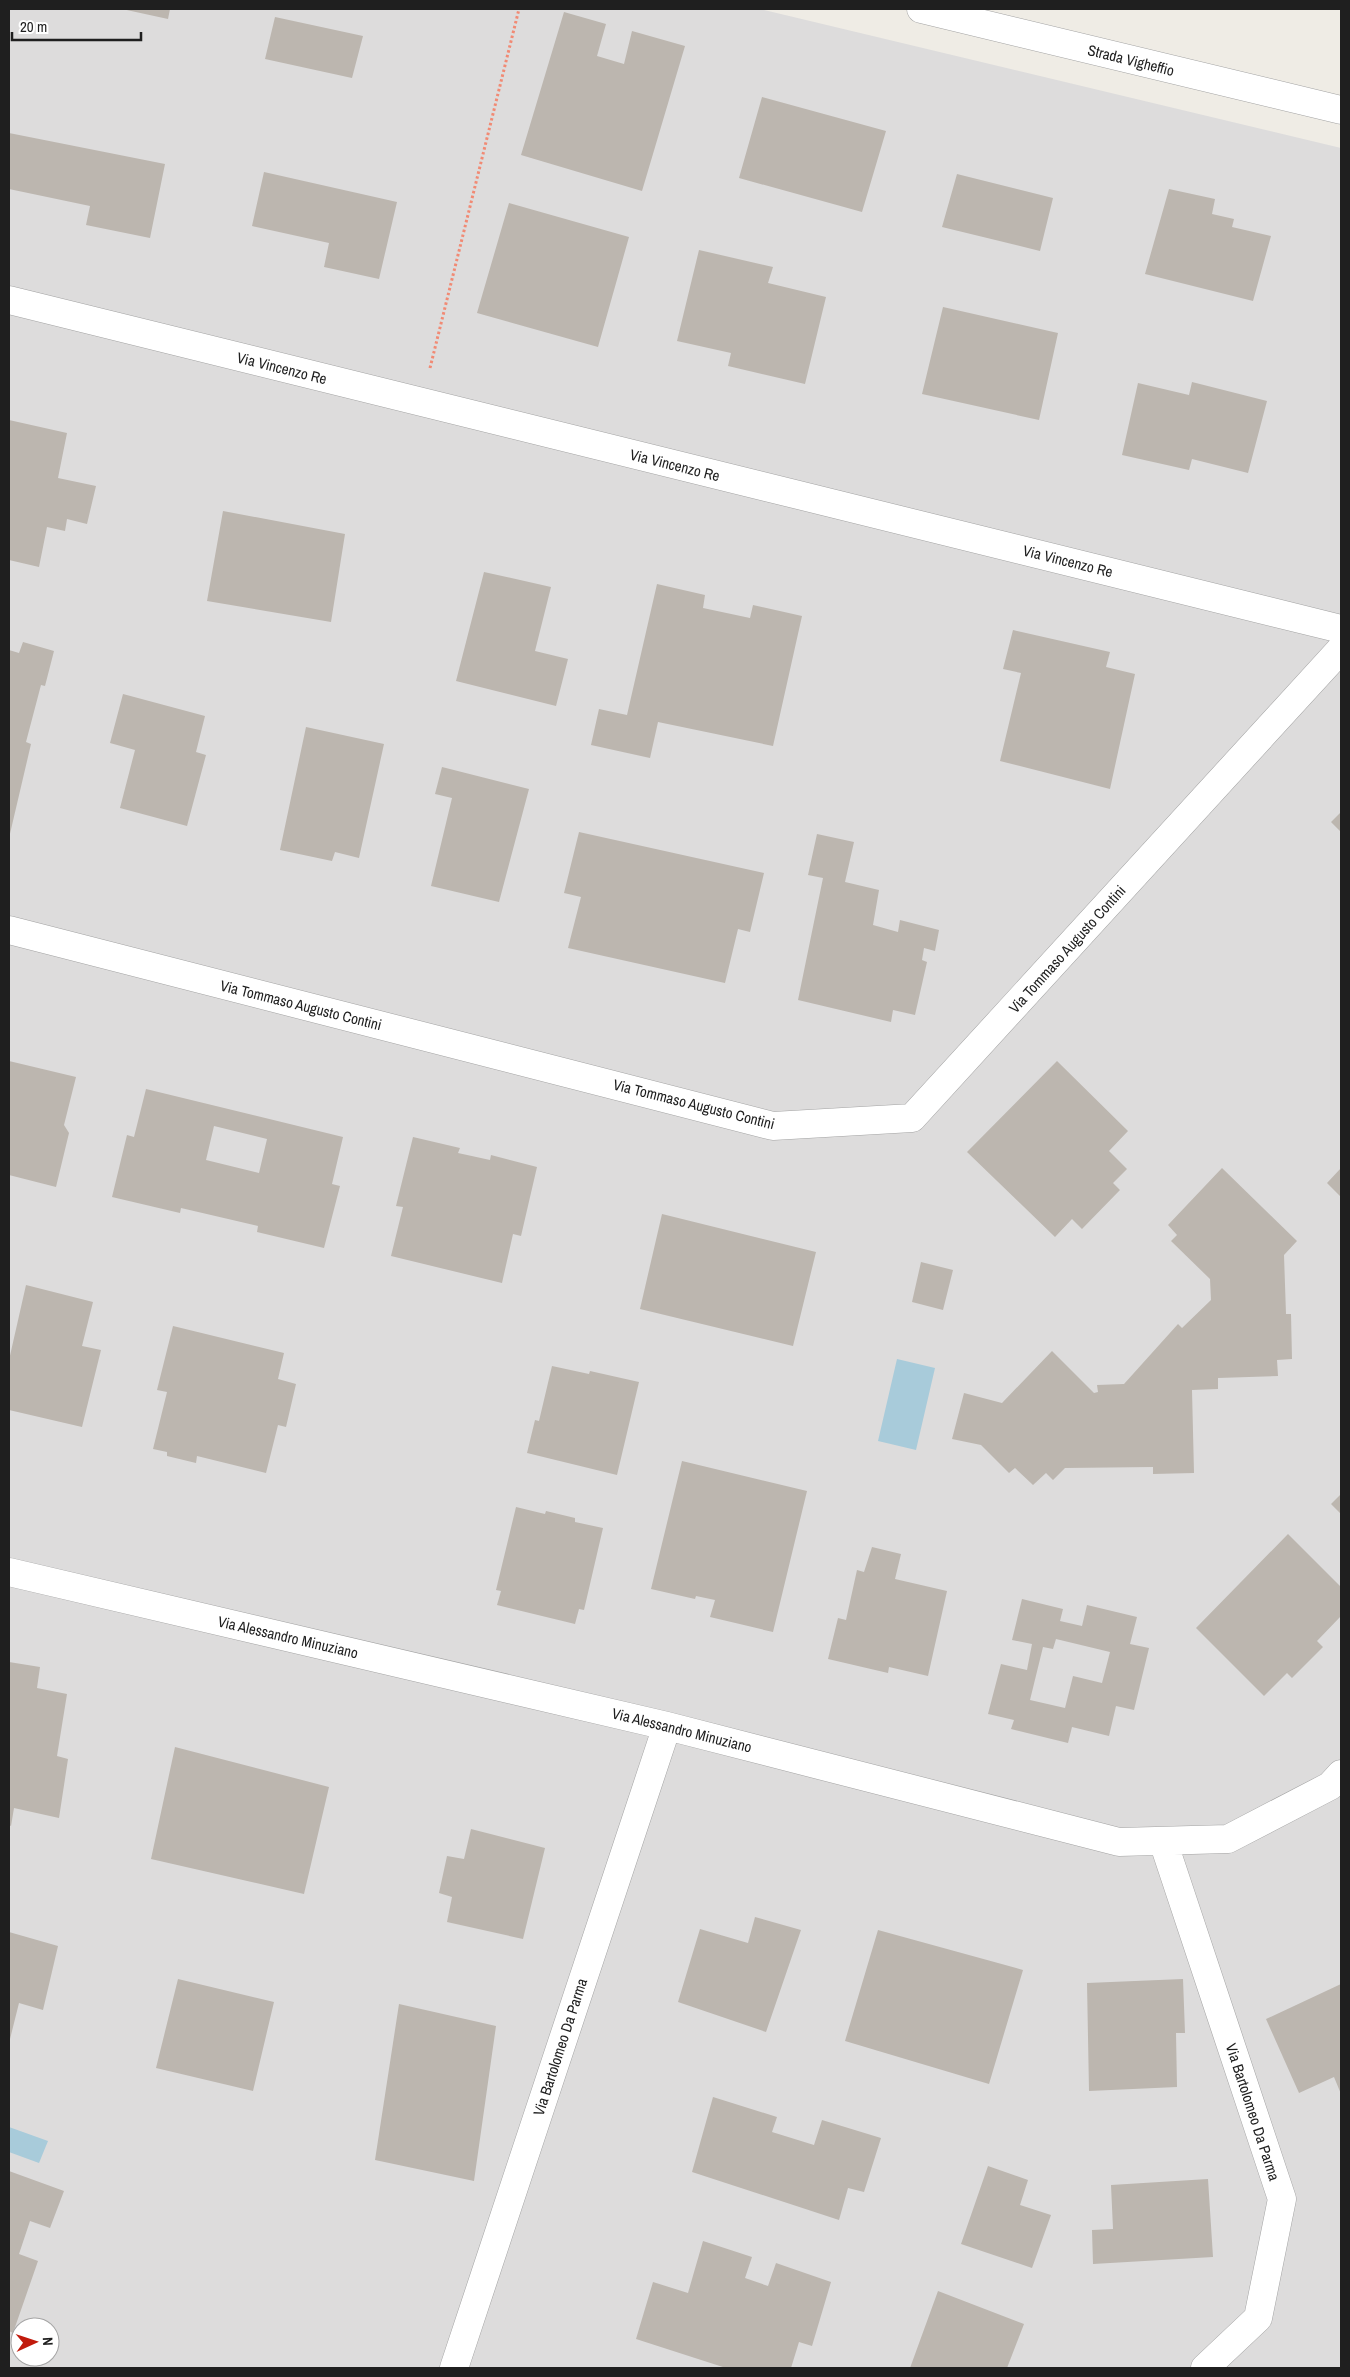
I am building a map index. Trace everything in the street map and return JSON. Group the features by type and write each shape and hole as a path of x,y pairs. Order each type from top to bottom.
{"street":[{"name":"Strada Vigheffio","path":"921,9 1341,110"},
{"name":"Via Vincenzo Re","path":"9,300 1341,629"},
{"name":"Via Tommaso Augusto Contini","path":"9,930 773,1126 912,1118 1341,649"},
{"name":"Via Alessandro Minuziano","path":"9,1572 667,1726 1119,1842 1228,1839 1330,1786 1341,1774"},
{"name":"Via Bartolomeo Da Parma","path":"454,2368 667,1726"},
{"name":"Via Bartolomeo Da Parma","path":"1163,1841 1282,2199 1258,2318 1205,2368"}],"path":[{"path":"422,402 519,9"}],"shaded area":[{"path":"9,9 760,9 1341,148 1341,2368 9,2368"}],"water":[{"path":"897,1359 935,1368 916,1450 878,1441"},
{"path":"9,2127 48,2141 39,2163 9,2152"}],"building":[{"path":"122,9 170,9 168,19"},
{"path":"564,12 606,24 597,56 624,64 632,31 685,46 642,191 521,155"},
{"path":"275,17 363,36 352,78 265,59"},
{"path":"762,97 886,131 862,212 739,178"},
{"path":"9,133 165,164 150,238 86,225 90,206 9,189"},
{"path":"264,172 397,202 379,279 324,267 329,243 252,226"},
{"path":"957,174 1053,198 1040,251 942,227"},
{"path":"1169,189 1215,199 1212,214 1234,219 1232,227 1271,236 1253,301 1145,274"},
{"path":"509,203 629,237 598,347 477,313"},
{"path":"699,250 773,267 768,283 826,297 805,384 728,366 731,353 677,341"},
{"path":"943,307 1058,333 1039,420 922,394"},
{"path":"1192,382 1267,401 1248,473 1192,459 1189,470 1122,455 1138,383 1189,395"},
{"path":"9,420 67,433 58,478 96,486 87,524 67,519 65,531 47,527 39,567 9,560"},
{"path":"223,511 345,534 331,622 207,601"},
{"path":"484,572 551,587 535,651 568,659 556,706 456,681"},
{"path":"657,584 705,595 703,608 750,618 753,605 802,616 773,746 658,722 650,758 591,745 599,709 627,715"},
{"path":"1013,630 1110,652 1106,667 1135,674 1110,789 1000,761 1021,673 1003,669"},
{"path":"23,642 54,651 45,686 41,685 26,742 31,744 9,838 9,650 19,653"},
{"path":"123,694 205,716 196,752 206,755 187,826 120,808 135,750 110,743"},
{"path":"306,727 384,744 359,858 335,852 332,861 280,850"},
{"path":"442,767 529,789 499,902 431,886 452,798 435,794"},
{"path":"1341,812 1341,832 1331,822"},
{"path":"579,832 764,873 750,932 738,929 725,983 568,948 581,897 564,893"},
{"path":"817,834 854,842 845,882 879,890 873,925 898,932 900,920 939,930 935,951 924,948 922,960 927,962 915,1015 893,1010 891,1022 798,1000 823,878 808,875"},
{"path":"9,1061 76,1077 64,1125 69,1133 56,1187 9,1175"},
{"path":"1057,1061 1128,1131 1109,1151 1127,1169 1113,1183 1120,1190 1082,1229 1072,1219 1055,1237 967,1152"},
{"path":"146,1089 343,1137 332,1184 340,1186 324,1248 257,1232 258,1226 181,1208 180,1213 112,1197 127,1135 134,1137","holes":["214,1126 267,1139 259,1173 206,1160"]},
{"path":"413,1137 460,1148 458,1153 490,1160 491,1155 537,1167 521,1236 513,1234 502,1283 391,1256 403,1207 396,1206"},
{"path":"1222,1168 1297,1241 1284,1255 1286,1314 1291,1314 1292,1359 1277,1360 1278,1376 1218,1378 1218,1389 1192,1390 1194,1473 1153,1474 1153,1467 1065,1468 1053,1480 1046,1473 1033,1485 1015,1468 1009,1473 981,1445 952,1439 964,1393 1002,1403 1052,1351 1094,1393 1098,1392 1097,1385 1124,1384 1178,1324 1182,1328 1211,1300 1210,1279 1171,1241 1177,1235 1168,1225"},
{"path":"1341,1168 1341,1197 1327,1183"},
{"path":"662,1214 816,1252 793,1346 640,1309"},
{"path":"921,1262 953,1270 943,1310 912,1302"},
{"path":"26,1285 93,1302 82,1346 101,1350 82,1427 9,1410 9,1360"},
{"path":"173,1326 284,1353 278,1379 296,1384 286,1427 278,1425 266,1473 197,1456 196,1463 167,1456 167,1452 153,1449 167,1392 157,1390"},
{"path":"552,1366 589,1374 590,1371 639,1382 617,1475 527,1453 535,1420 539,1421"},
{"path":"682,1461 807,1491 773,1632 710,1617 715,1600 696,1596 695,1599 651,1589"},
{"path":"1341,1494 1341,1514 1331,1504"},
{"path":"516,1507 545,1514 546,1511 575,1518 575,1522 603,1528 584,1610 579,1609 575,1624 497,1605 501,1591 496,1590"},
{"path":"1288,1534 1341,1587 1341,1616 1317,1641 1323,1647 1292,1678 1287,1673 1264,1696 1196,1628"},
{"path":"872,1547 901,1554 895,1579 947,1591 928,1676 889,1667 888,1673 828,1659 838,1618 846,1620 857,1570 864,1572"},
{"path":"1022,1599 1063,1609 1060,1621 1082,1626 1087,1605 1137,1617 1130,1644 1149,1648 1134,1710 1116,1706 1109,1736 1072,1727 1068,1743 1011,1729 1014,1720 988,1714 1001,1664 1027,1670 1032,1644 1012,1640","holes":["1056,1639 1110,1652 1102,1683 1073,1676 1065,1708 1030,1700 1043,1647 1053,1649"]},
{"path":"9,1662 40,1667 37,1688 67,1694 57,1756 68,1759 59,1818 14,1808 11,1826 9,1825"},
{"path":"175,1747 329,1787 304,1894 151,1859"},
{"path":"471,1829 545,1848 523,1939 447,1922 452,1897 439,1893 447,1856 464,1859"},
{"path":"755,1917 801,1930 766,2032 678,2002 700,1929 748,1943"},
{"path":"878,1930 1023,1970 989,2084 845,2041"},
{"path":"9,1932 58,1946 43,2010 19,2003 9,2043"},
{"path":"178,1979 274,2002 253,2091 156,2068"},
{"path":"1183,1979 1185,2033 1176,2033 1177,2087 1089,2091 1087,1983"},
{"path":"1341,1984 1341,2094 1334,2077 1299,2093 1266,2019"},
{"path":"399,2004 496,2026 474,2181 375,2160"},
{"path":"713,2097 777,2117 772,2132 814,2145 822,2120 881,2138 864,2192 848,2188 839,2220 692,2172"},
{"path":"988,2166 1028,2180 1020,2205 1051,2215 1032,2268 961,2244"},
{"path":"9,2171 64,2191 50,2228 30,2221 19,2254 38,2261 19,2317 10,2317 9,2331"},
{"path":"1208,2179 1213,2257 1093,2264 1092,2230 1113,2229 1111,2185"},
{"path":"703,2241 752,2257 745,2278 768,2286 776,2263 831,2282 812,2346 799,2342 791,2368 726,2368 636,2339 653,2282 688,2293"},
{"path":"938,2291 1024,2324 1007,2368 910,2368"}]}
